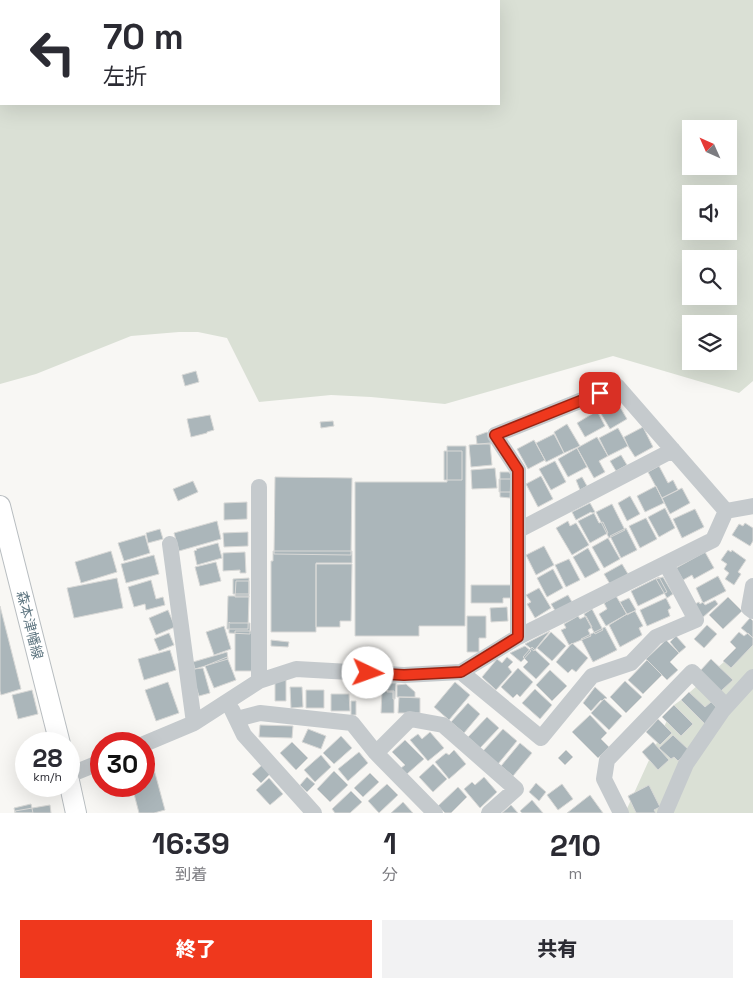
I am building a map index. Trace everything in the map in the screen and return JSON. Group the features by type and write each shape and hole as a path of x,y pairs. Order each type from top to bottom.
{"main road":[{"name":"森本津幡線","path":"0,506 57,732"},
{"path":"73,797 76,813"}],"street":[{"path":"518,637 518,470 495,435 617,386 726,511"},
{"path":"518,530 673,450"},
{"path":"259,487 259,681"},
{"path":"726,511 753,506"},
{"path":"155,739 194,723 259,681 296,669 404,675 461,672 518,637 713,540 726,511"},
{"path":"170,544 194,723"},
{"path":"461,672 541,738 592,676 631,663 656,637 696,620 666,564"},
{"path":"753,586 749,608 753,611"},
{"path":"621,813 604,779 607,760 692,672 726,706"},
{"path":"665,813 686,764 726,706 753,677"},
{"path":"227,702 244,735 314,813"},
{"path":"237,719 260,713 352,723 376,753 435,813"},
{"path":"376,753 410,719 443,725 516,789 489,813"}],"shaded area":[{"path":"500,0 753,0 753,381 739,393 613,356 445,404 331,395 259,402 227,338 198,332 131,336 36,374 0,384 0,105 500,105"},
{"path":"753,639 753,813 625,813 674,705"}],"building":[{"path":"196,371 199,382 185,386 182,375"},
{"path":"617,402 627,419 610,429 600,412"},
{"path":"597,411 605,426 585,437 577,423"},
{"path":"210,415 214,430 191,437 187,419"},
{"path":"333,421 334,426 321,428 320,422"},
{"path":"567,424 580,446 564,453 554,432"},
{"path":"643,427 653,447 635,457 624,437"},
{"path":"618,428 628,446 608,456 599,438"},
{"path":"487,432 491,444 477,444 476,436"},
{"path":"554,434 564,453 546,462 536,443"},
{"path":"597,437 608,456 599,461 605,472 594,478 577,448"},
{"path":"534,440 545,460 528,469 517,449"},
{"path":"490,443 492,465 471,467 469,445"},
{"path":"447,446 466,446 465,626 419,626 419,636 355,636 355,482 447,482"},
{"path":"577,448 587,467 568,477 558,459"},
{"path":"444,451 462,451 462,480 444,480"},
{"path":"621,455 627,465 616,471 610,461"},
{"path":"555,461 566,482 551,490 539,469"},
{"path":"659,466 668,483 673,480 678,490 662,498 648,472"},
{"path":"495,468 497,488 472,489 471,470"},
{"path":"500,472 509,472 511,475 510,498 500,497"},
{"path":"541,476 553,499 538,507 526,484"},
{"path":"275,477 352,478 351,555 274,554"},
{"path":"582,477 587,486 580,490 576,480"},
{"path":"499,479 511,479 511,492 499,492"},
{"path":"193,481 198,492 178,501 173,489"},
{"path":"656,486 664,503 645,512 637,496"},
{"path":"682,488 690,503 670,514 662,498"},
{"path":"630,496 640,514 627,521 618,503"},
{"path":"247,502 247,519 224,520 224,503"},
{"path":"590,503 595,512 591,512 576,520 572,512"},
{"path":"612,504 625,530 609,538 596,512"},
{"path":"665,508 675,528 659,537 648,517"},
{"path":"695,509 704,527 682,538 673,519"},
{"path":"594,513 599,523 603,522 608,533 590,543 578,521"},
{"path":"646,518 657,539 640,548 629,526"},
{"path":"217,521 221,539 179,551 174,533"},
{"path":"568,521 570,526 576,523 589,545 572,555 556,528"},
{"path":"745,523 753,528 753,541 750,546 732,535 739,524 743,526"},
{"path":"626,528 637,550 621,558 610,536"},
{"path":"160,529 163,539 148,543 146,533"},
{"path":"248,532 248,546 224,547 223,533"},
{"path":"145,535 150,553 124,561 118,543"},
{"path":"608,538 620,559 604,568 592,547"},
{"path":"218,543 222,558 197,565 194,551"},
{"path":"544,546 554,565 536,575 526,555"},
{"path":"588,548 600,570 585,578 573,557"},
{"path":"728,550 731,552 732,550 746,560 738,572 741,574 734,585 725,579 729,573 724,569 727,564 721,560"},
{"path":"111,551 117,572 81,583 75,562"},
{"path":"273,551 352,551 352,563 316,563 316,632 271,632 271,561 273,561"},
{"path":"245,552 246,573 240,573 240,570 223,571 223,553"},
{"path":"705,552 714,568 694,579 692,575 683,580 676,568"},
{"path":"154,555 159,574 126,583 121,564"},
{"path":"569,559 580,580 566,587 555,565"},
{"path":"216,562 221,581 200,586 195,567"},
{"path":"316,564 352,564 351,621 340,621 340,627 316,627"},
{"path":"622,564 628,574 610,584 604,574"},
{"path":"553,569 563,588 547,597 537,578"},
{"path":"718,576 726,591 703,603 696,588"},
{"path":"659,577 667,592 638,606 631,591"},
{"path":"663,577 673,594 667,598 656,579"},
{"path":"117,578 123,608 74,618 67,588"},
{"path":"249,578 249,594 233,594 233,579"},
{"path":"151,580 156,599 163,597 165,605 146,610 145,604 134,607 128,587"},
{"path":"236,581 249,581 249,597 235,597"},
{"path":"471,585 511,585 511,598 503,598 503,603 471,603"},
{"path":"539,588 551,608 535,618 527,604 531,602 526,595"},
{"path":"568,595 572,602 556,612 551,604"},
{"path":"228,596 249,596 248,629 227,629"},
{"path":"616,596 627,614 606,626 599,614 607,609 604,603"},
{"path":"728,597 742,611 723,629 709,615"},
{"path":"629,598 636,610 627,615 620,602"},
{"path":"666,598 671,608 668,610 670,616 647,626 640,610"},
{"path":"715,600 718,604 702,618 695,604 703,602 705,605"},
{"path":"0,606 21,689 1,695 0,691"},
{"path":"507,607 508,621 491,622 490,608"},
{"path":"592,609 603,630 595,634 584,614"},
{"path":"168,610 175,627 156,635 149,618"},
{"path":"635,611 643,626 639,628 642,635 620,647 609,625"},
{"path":"467,616 486,616 486,638 479,638 479,652 467,652"},
{"path":"578,616 580,619 586,616 592,627 588,630 591,636 569,645 561,630 566,628 564,624"},
{"path":"750,618 753,621 753,638 741,628"},
{"path":"229,622 250,623 250,634 229,633"},
{"path":"707,625 717,634 704,648 694,639"},
{"path":"224,626 231,649 214,655 206,632"},
{"path":"605,627 617,650 593,662 581,639"},
{"path":"235,631 255,631 255,671 235,671"},
{"path":"550,631 534,651 525,644"},
{"path":"551,632 566,646 552,661 537,648"},
{"path":"739,632 744,636 748,633 753,638 753,645 731,668 723,661 736,648 730,642"},
{"path":"169,633 174,645 159,651 154,639"},
{"path":"676,636 686,647 679,653 670,642"},
{"path":"271,640 289,642 288,647 271,646"},
{"path":"666,640 679,653 670,662 678,670 667,680 646,659"},
{"path":"572,643 588,658 576,672 572,669 568,673 556,662"},
{"path":"525,646 531,651 521,662 510,653"},
{"path":"532,647 550,664 536,679 523,667 528,662 523,657"},
{"path":"170,650 176,670 144,680 138,659"},
{"path":"227,652 228,659 195,669 193,662"},
{"path":"227,657 236,680 214,688 205,666"},
{"path":"507,657 513,662 508,667 512,672 496,690 482,677 497,659 502,663"},
{"path":"711,659 733,680 721,691 700,671"},
{"path":"647,660 662,675 643,694 628,680"},
{"path":"203,668 210,693 199,696 195,683 194,669"},
{"path":"518,668 533,682 520,697 517,694 513,698 501,687"},
{"path":"550,670 567,686 552,701 536,685"},
{"path":"275,679 286,679 286,701 275,701"},
{"path":"625,681 642,697 626,713 610,697"},
{"path":"168,682 179,713 156,721 145,690"},
{"path":"455,682 470,695 449,720 434,707"},
{"path":"383,683 396,683 395,699 393,699 393,692 383,690"},
{"path":"406,684 415,692 415,697 397,697 397,685"},
{"path":"290,687 302,687 303,707 291,708"},
{"path":"595,687 607,698 601,700 591,711 583,703"},
{"path":"535,689 552,705 540,719 522,703"},
{"path":"32,690 38,714 18,719 12,695"},
{"path":"306,690 324,690 324,708 306,708"},
{"path":"382,691 394,691 394,713 381,713"},
{"path":"689,692 705,707 711,702 721,712 706,725 681,700"},
{"path":"331,694 349,694 350,711 331,711"},
{"path":"399,697 420,698 420,713 398,713"},
{"path":"604,699 622,716 609,730 591,713"},
{"path":"351,701 356,701 356,715 351,715"},
{"path":"468,703 480,714 464,733 451,722"},
{"path":"674,705 693,724 681,736 662,717"},
{"path":"590,715 607,733 601,739 609,747 598,758 572,732"},
{"path":"487,717 499,728 480,748 468,737"},
{"path":"658,719 672,733 660,745 646,732"},
{"path":"260,725 293,726 292,738 259,737"},
{"path":"308,729 326,736 321,749 302,742"},
{"path":"503,729 517,741 498,764 483,751"},
{"path":"430,732 444,748 428,761 410,740 418,734 422,739"},
{"path":"673,735 689,750 678,761 674,757 671,759 659,748"},
{"path":"341,736 352,748 334,764 323,753"},
{"path":"405,740 424,759 407,774 401,768 405,765 392,752"},
{"path":"292,742 308,758 296,770 280,753"},
{"path":"653,742 669,760 658,770 642,752"},
{"path":"520,743 532,753 513,776 501,766"},
{"path":"454,750 466,764 449,779 435,762 446,753 449,755"},
{"path":"566,750 573,757 565,765 558,758"},
{"path":"359,752 368,763 348,781 338,769"},
{"path":"321,755 331,767 315,782 304,770"},
{"path":"433,764 447,779 433,792 419,777"},
{"path":"262,765 270,774 261,783 252,774"},
{"path":"334,771 348,785 330,802 317,789"},
{"path":"155,773 165,810 154,813 139,813 135,797 155,797"},
{"path":"370,773 379,782 363,797 354,788"},
{"path":"307,777 315,784 307,792 300,785"},
{"path":"484,777 497,792 480,808 464,789 472,782 475,785"},
{"path":"269,778 283,794 270,805 256,790"},
{"path":"536,783 546,792 539,801 529,792"},
{"path":"387,784 398,795 379,813 368,801"},
{"path":"562,784 573,799 558,810 547,795"},
{"path":"649,785 660,807 654,810 656,813 636,813 628,796"},
{"path":"458,787 467,797 451,813 445,813 438,806"},
{"path":"351,791 362,802 350,813 335,813 332,809"},
{"path":"590,795 603,813 567,813"},
{"path":"532,800 543,813 522,813 520,811"},
{"path":"403,802 413,813 391,813"},
{"path":"31,804 33,813 15,813 14,808"},
{"path":"50,805 51,813 16,813 15,811"},
{"path":"511,805 518,813 502,813"}],"route":[{"path":"368,673 404,675 461,672 518,637 518,470 495,435 600,393"}]}
